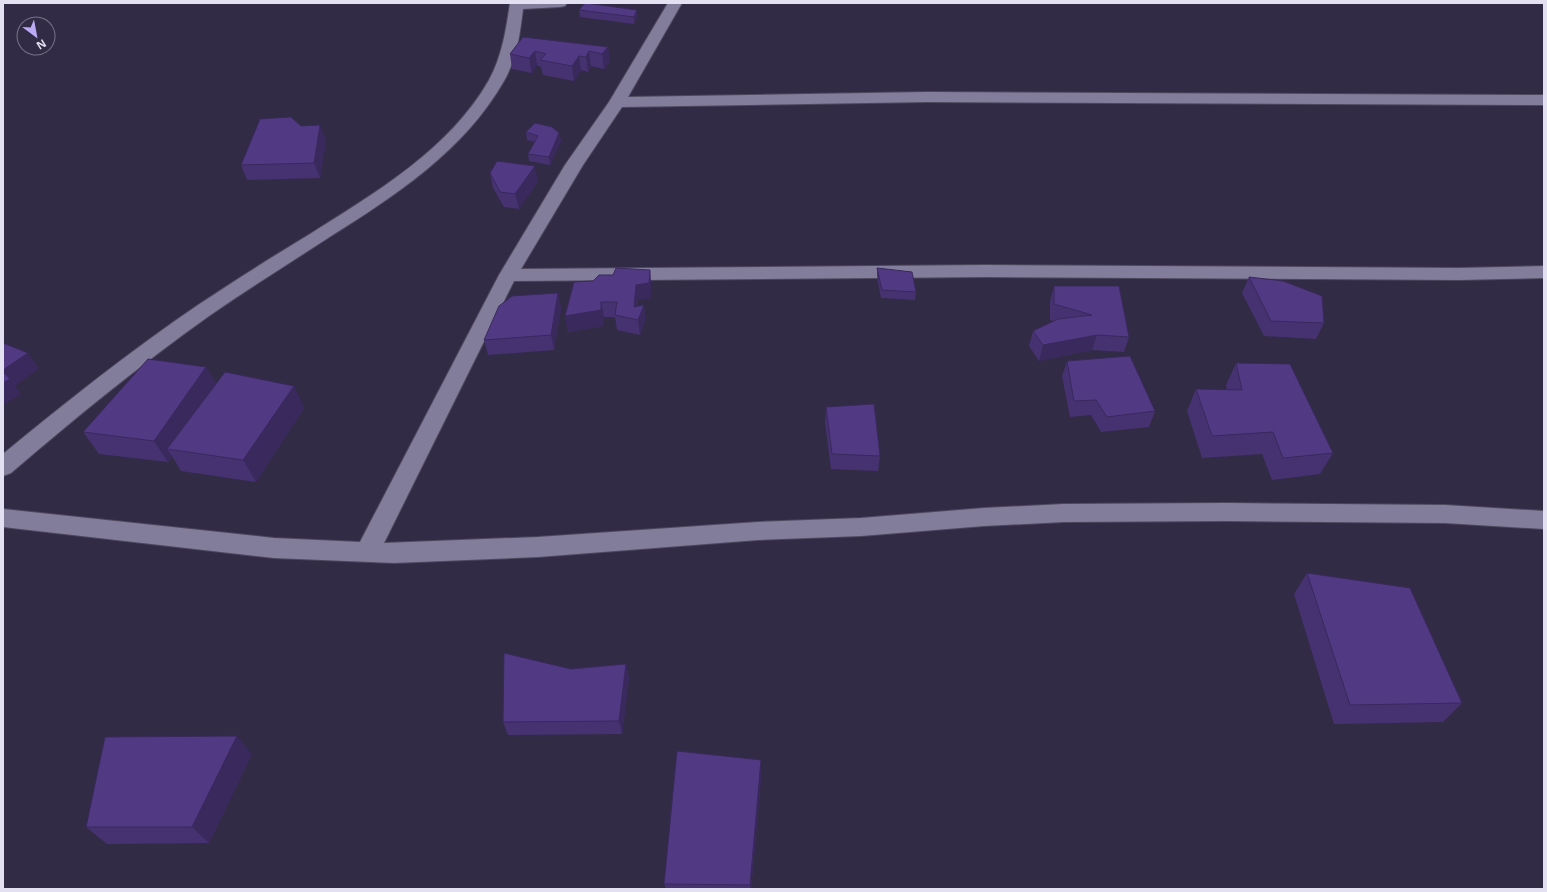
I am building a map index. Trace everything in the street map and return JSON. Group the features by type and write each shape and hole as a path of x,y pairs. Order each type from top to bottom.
{"street":[{"path":"3,467 90,395 201,313 374,202 431,158 463,125 496,82 508,58 517,4 560,3"},
{"path":"367,552 508,275 574,165 617,102 675,3"},
{"path":"617,102 927,97 1544,100"},
{"path":"508,275 977,271 1459,274 1544,272"},
{"path":"3,518 274,548 394,553 538,547 758,531 860,527 984,517 1064,513 1227,512 1445,514 1544,520"}],"building":[{"path":"585,3 637,10 634,17 579,10"},
{"path":"523,37 608,47 602,54 589,51 586,57 579,56 572,66 540,60 546,54 535,51 529,58 510,54"},
{"path":"291,117 301,126 320,125 314,163 241,165 260,119"},
{"path":"535,123 552,127 559,133 549,157 528,154 538,136 526,132"},
{"path":"497,161 535,166 515,194 500,192 490,173"},
{"path":"616,268 650,270 649,283 636,285 634,307 644,305 638,320 615,315 617,302 601,302 601,310 565,316 574,282 593,281 599,275 613,275"},
{"path":"877,268 912,272 916,292 882,290"},
{"path":"1249,277 1283,281 1322,296 1324,323 1271,321"},
{"path":"1054,286 1119,286 1129,337 1097,335 1043,345 1033,331 1058,319 1092,315 1054,304"},
{"path":"558,293 551,335 484,340 499,306 512,296"},
{"path":"3,343 28,353 3,370"},
{"path":"1130,356 1155,411 1107,417 1096,400 1074,401 1067,361"},
{"path":"148,359 206,367 154,441 83,432"},
{"path":"1236,363 1290,364 1333,453 1283,458 1273,432 1212,436 1196,389 1242,390"},
{"path":"3,372 10,379 3,383"},
{"path":"225,372 294,386 243,460 167,449"},
{"path":"874,404 880,456 832,454 826,407"},
{"path":"1307,573 1410,588 1462,703 1350,705"},
{"path":"504,653 571,669 626,664 619,721 503,722"},
{"path":"237,736 192,827 86,827 105,737"},
{"path":"677,751 761,760 750,885 664,884"}]}
